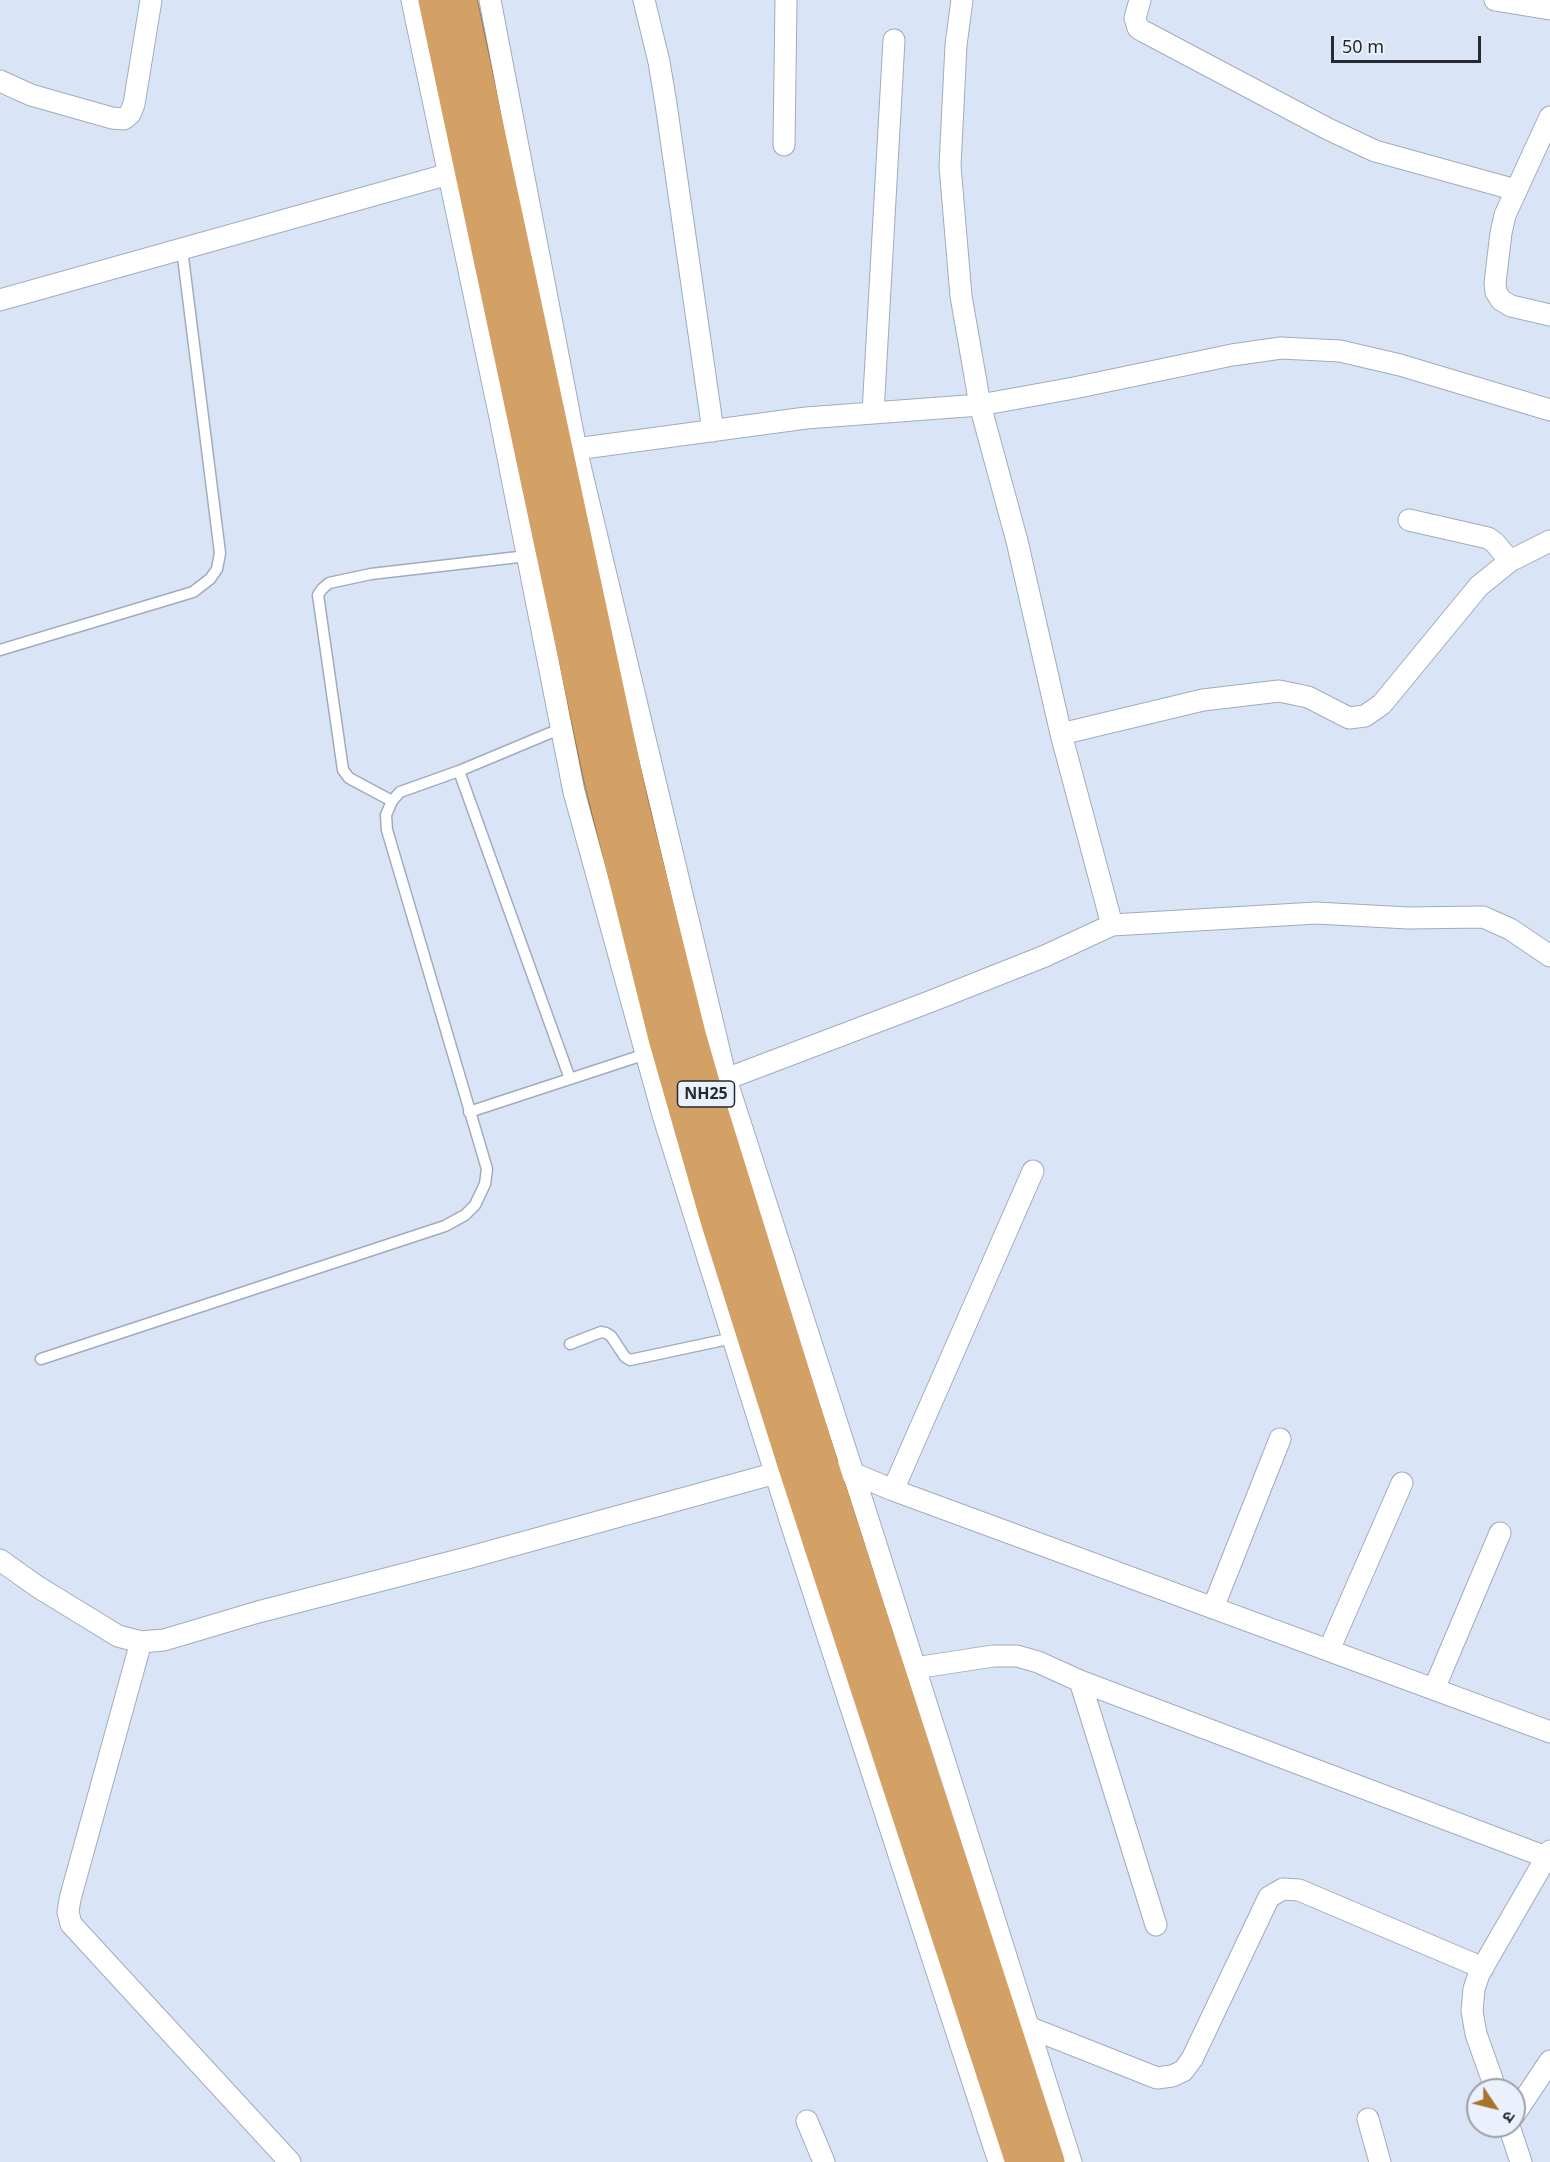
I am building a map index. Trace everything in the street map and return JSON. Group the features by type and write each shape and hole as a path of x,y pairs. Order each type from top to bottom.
{"highway":[{"name":"NH25","path":"435,0 599,768 664,1038 717,1220 1022,2162"},
{"name":"NH25","path":"460,0 632,805 707,1097 797,1467 1048,2162"}],"street":[{"path":"0,81 31,94 112,118 124,119 130,114 134,104 151,0"},
{"path":"412,0 574,792 663,1115 733,1338 797,1467 999,2162"},
{"path":"490,0 576,449 726,1079 854,1473 1071,2162"},
{"path":"644,0 659,62 713,431"},
{"path":"784,145 786,0"},
{"path":"962,0 956,45 950,166 960,296 980,405 1017,541 1061,734 1112,925"},
{"path":"1140,0 1135,18 1138,28 1328,129 1375,152 1516,190"},
{"path":"1496,0 1547,6"},
{"path":"873,413 894,40"},
{"path":"1550,117 1505,215 1495,283 1496,292 1511,306 1550,315"},
{"path":"0,300 448,174"},
{"path":"576,449 806,418 980,405 1232,355 1281,348 1340,351 1400,365 1550,410"},
{"path":"1409,520 1488,538 1496,543 1510,561"},
{"path":"1061,734 1203,700 1279,691 1308,697 1349,718 1365,716 1382,704 1479,586 1510,561 1550,541"},
{"path":"726,1079 1045,956 1112,925 1316,913 1408,918 1483,917 1510,929 1550,956"},
{"path":"893,1490 1033,1171"},
{"path":"1213,1608 1280,1439"},
{"path":"0,1560 38,1587 118,1636 141,1642 164,1640 258,1612 797,1467 854,1473 893,1490 1550,1732"},
{"path":"1329,1650 1402,1483"},
{"path":"1434,1689 1500,1533"},
{"path":"141,1642 70,1899 68,1912 71,1924 290,2162"},
{"path":"915,1668 993,1656 1017,1656 1038,1662 1080,1681 1548,1854 1483,1968 1474,1989 1472,2011 1476,2034 1492,2078"},
{"path":"1080,1681 1156,1925"},
{"path":"1028,2026 1157,2078 1172,2076 1183,2071 1192,2059 1269,1897 1283,1889 1299,1890 1483,1968"},
{"path":"1526,2097 1550,2061"},
{"path":"1368,2119 1380,2162"},
{"path":"807,2121 824,2162"},
{"path":"1513,2138 1521,2162"}],"lane":[{"path":"0,650 193,592 210,579 217,568 220,553 182,249"},
{"path":"392,801 349,778 343,770 318,595 330,583 371,574 527,556"},
{"path":"41,1359 445,1226 465,1215 475,1205 485,1184 487,1169 387,830 386,815 392,801 400,792 459,771 562,728"},
{"path":"459,771 570,1079"},
{"path":"469,1112 646,1054"},
{"path":"570,1344 606,1332 625,1357 630,1359 733,1338"}]}
